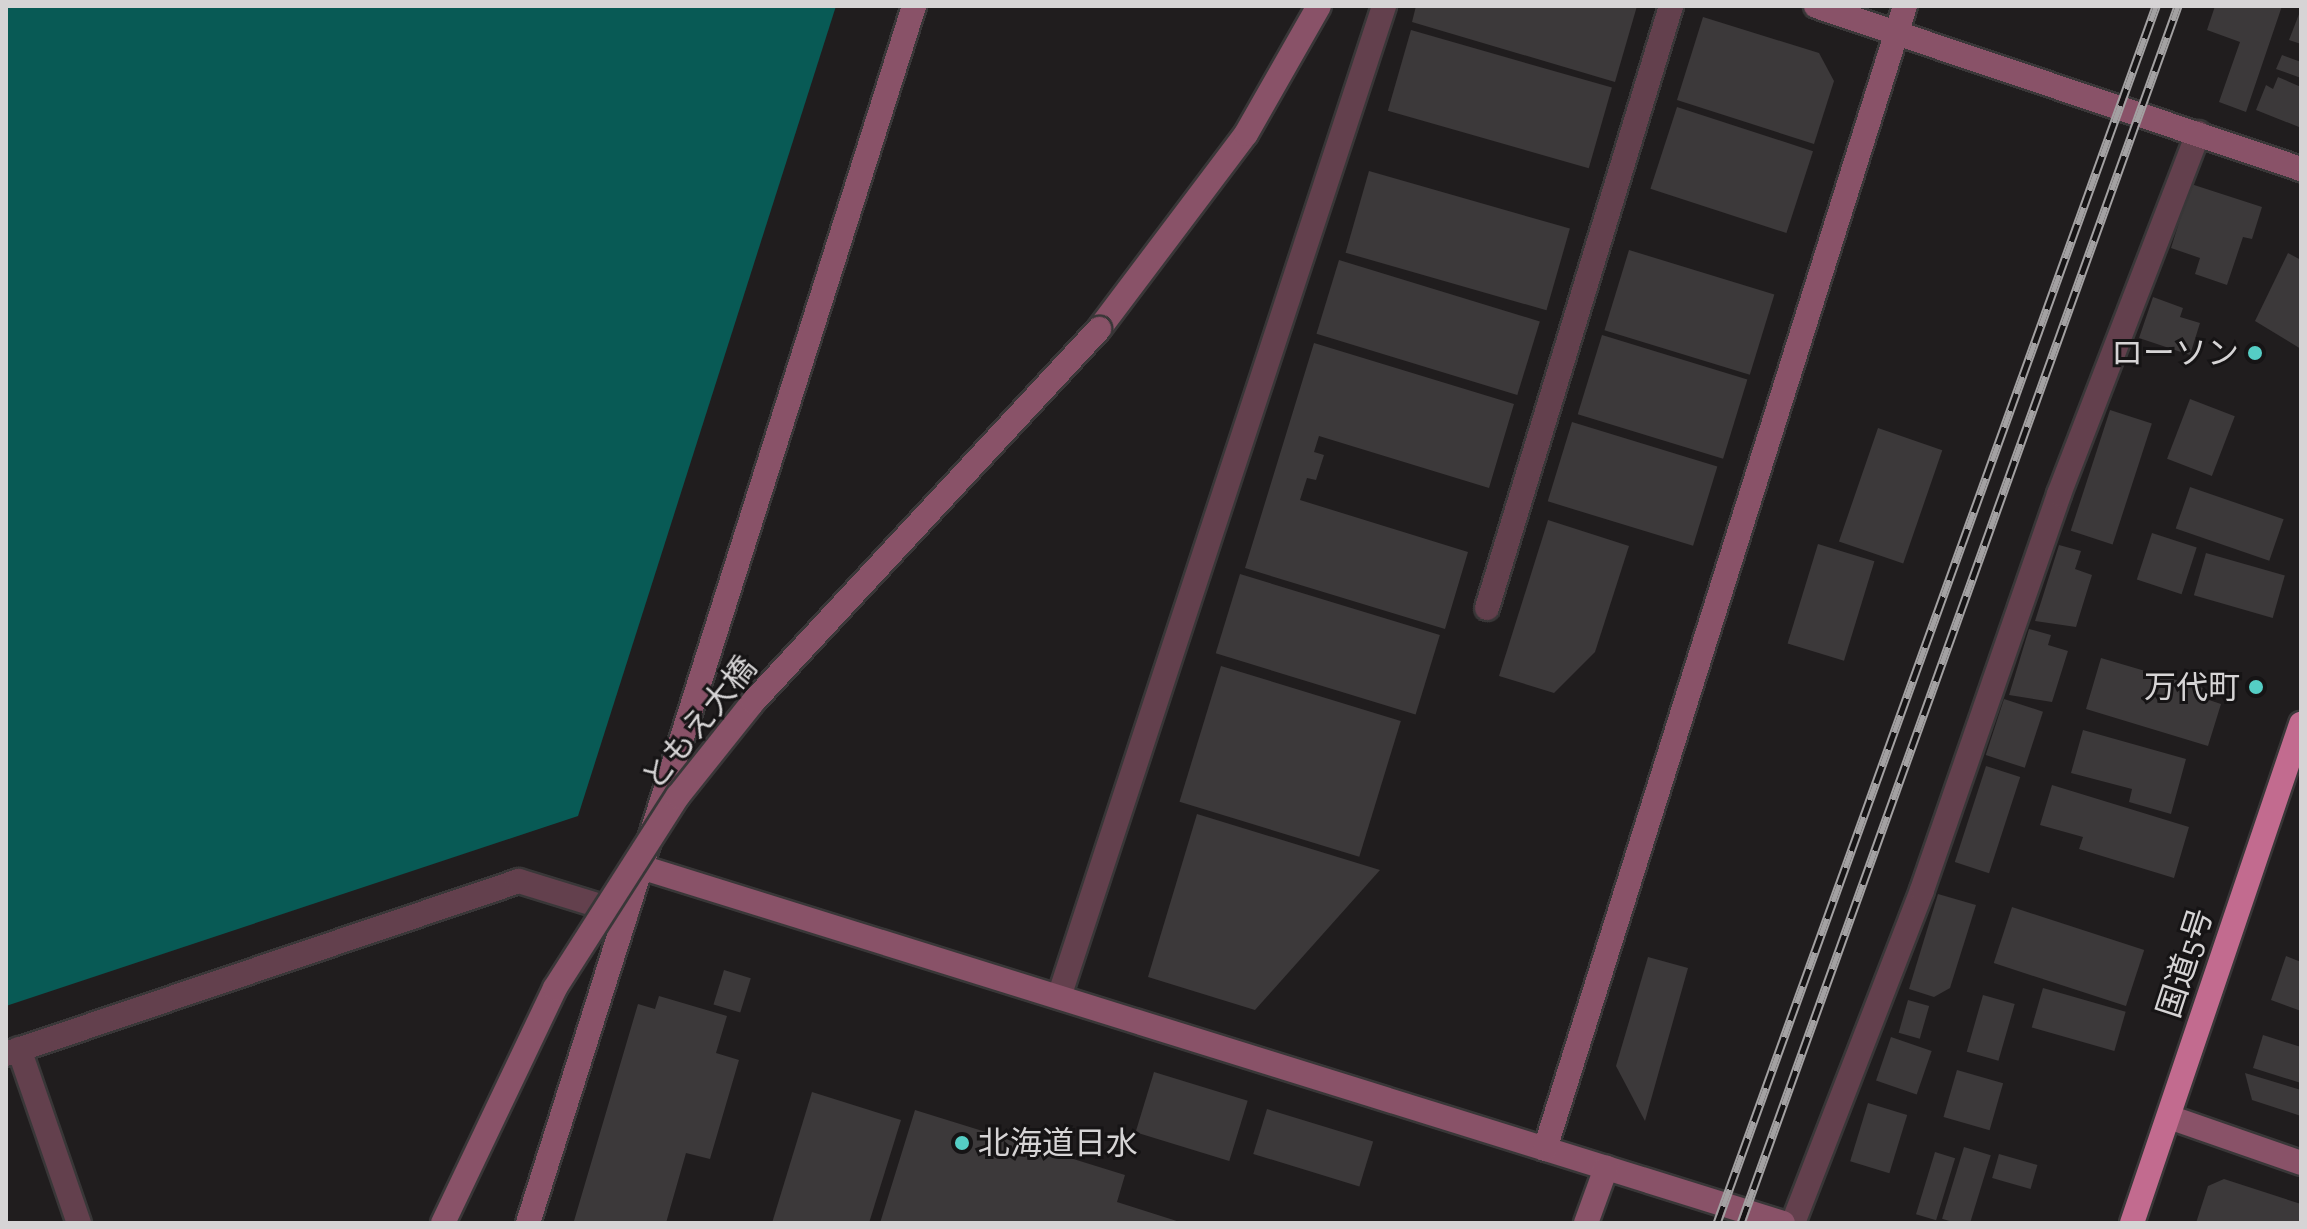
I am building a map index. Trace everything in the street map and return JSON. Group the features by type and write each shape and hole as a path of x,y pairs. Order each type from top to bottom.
{"highway":[{"name":"国道5号","path":"2132,1223 2301,724"}],"street":[{"path":"528,1223 630,915 914,6"},
{"name":"ともえ大橋","path":"443,1223 555,988 678,796 753,702 1099,329 1246,134 1319,6"},
{"path":"1059,997 1384,6"},
{"path":"1487,608 1671,6"},
{"path":"1816,6 2301,169"},
{"path":"1545,1149 1905,6"},
{"path":"1793,1223 1922,890 2059,494 2198,133"},
{"path":"644,868 1783,1223"},
{"path":"79,1223 13,1052 519,881 630,915"},
{"path":"2169,1117 2301,1163"},
{"path":"1586,1223 1606,1168"}],"water":[{"path":"6,6 836,6 578,816 6,1006"}],"building":[{"path":"1416,6 1637,6 1615,82 1412,22"},
{"path":"2215,6 2282,6 2246,112 2219,102 2240,42 2207,30"},
{"path":"2301,9 2301,44 2289,40"},
{"path":"1703,17 1819,53 1834,81 1814,144 1677,100"},
{"path":"1411,30 1612,88 1589,168 1388,111"},
{"path":"2282,55 2301,62 2301,78 2276,69"},
{"path":"2278,77 2301,87 2299,127 2256,110 2266,85 2273,89"},
{"path":"1677,107 1813,151 1786,233 1650,189"},
{"path":"1369,171 1570,229 1546,310 1346,253"},
{"path":"2191,184 2262,207 2252,239 2243,237 2227,285 2195,274 2200,258 2171,248"},
{"path":"1629,250 1774,294 1750,375 1604,330"},
{"path":"2288,253 2301,260 2301,349 2255,321"},
{"path":"1339,260 1540,321 1517,395 1316,334"},
{"path":"2153,297 2183,308 2180,317 2200,323 2190,355 2139,338"},
{"path":"1602,335 1747,379 1723,459 1578,414"},
{"path":"1314,343 1514,404 1489,488 1319,436 1314,452 1324,455 1316,480 1307,478 1300,500 1468,552 1445,629 1245,568"},
{"path":"2190,399 2235,416 2212,476 2167,459"},
{"path":"2110,410 2152,424 2113,544 2071,531"},
{"path":"1572,422 1717,466 1693,546 1548,501"},
{"path":"1878,428 1942,450 1903,564 1839,541"},
{"path":"2190,487 2284,519 2269,561 2176,529"},
{"path":"1548,520 1629,546 1595,652 1554,693 1499,676"},
{"path":"2152,533 2197,548 2182,594 2137,580"},
{"path":"1818,544 1874,561 1844,661 1788,643"},
{"path":"2059,545 2081,551 2075,569 2092,575 2076,627 2035,621"},
{"path":"2206,553 2285,576 2273,618 2194,595"},
{"path":"1240,574 1440,635 1416,714 1216,653"},
{"path":"2029,629 2051,635 2048,645 2068,651 2052,702 2009,695"},
{"path":"2101,658 2203,688 2200,697 2221,704 2208,746 2086,709"},
{"path":"1221,666 1401,721 1359,857 1179,802"},
{"path":"2004,699 2043,712 2025,768 1986,755"},
{"path":"2083,730 2186,759 2171,814 2129,802 2132,789 2071,773"},
{"path":"1986,766 2020,777 1989,873 1955,862"},
{"path":"2052,785 2189,827 2174,878 2079,849 2083,837 2040,825"},
{"path":"1197,814 1380,870 1255,1010 1148,977"},
{"path":"1938,894 1976,905 1950,988 1934,997 1909,989"},
{"path":"2012,907 2144,950 2126,1006 1994,963"},
{"path":"2286,956 2301,962 2301,1011 2271,1000"},
{"path":"1648,957 1688,968 1645,1121 1616,1066"},
{"path":"724,970 751,978 740,1013 713,1004"},
{"path":"2043,988 2126,1012 2114,1051 2032,1027"},
{"path":"1983,995 2015,1004 1998,1061 1967,1052"},
{"path":"659,996 727,1016 716,1053 739,1060 710,1159 686,1153 666,1223 574,1221 638,1004 655,1009"},
{"path":"1908,1000 1929,1006 1920,1039 1899,1033"},
{"path":"2263,1035 2301,1047 2301,1083 2253,1068"},
{"path":"1891,1037 1932,1051 1917,1094 1876,1080"},
{"path":"1957,1070 2003,1083 1990,1130 1943,1117"},
{"path":"1154,1072 1248,1101 1229,1161 1136,1132"},
{"path":"2245,1073 2301,1090 2301,1116 2252,1100"},
{"path":"812,1092 901,1120 869,1223 772,1223"},
{"path":"1868,1103 1907,1115 1889,1173 1850,1161"},
{"path":"1267,1109 1373,1141 1359,1186 1253,1154"},
{"name":"北海道日水","path":"915,1110 1125,1175 1117,1202 1183,1223 880,1223"},
{"path":"1964,1147 1991,1155 1970,1223 1942,1219"},
{"path":"1935,1152 1955,1158 1936,1220 1916,1214"},
{"path":"1999,1154 2037,1165 2031,1189 1992,1178"},
{"path":"2224,1179 2301,1204 2301,1223 2196,1223 2208,1186"}],"railway":[{"path":"1717,1223 2156,6"},
{"path":"1741,1223 2178,6"}],"place":[{"name":"ローソン","path":"2255,353"},
{"name":"万代町","path":"2256,687"},
{"name":"北海道日水","path":"962,1143"}]}
